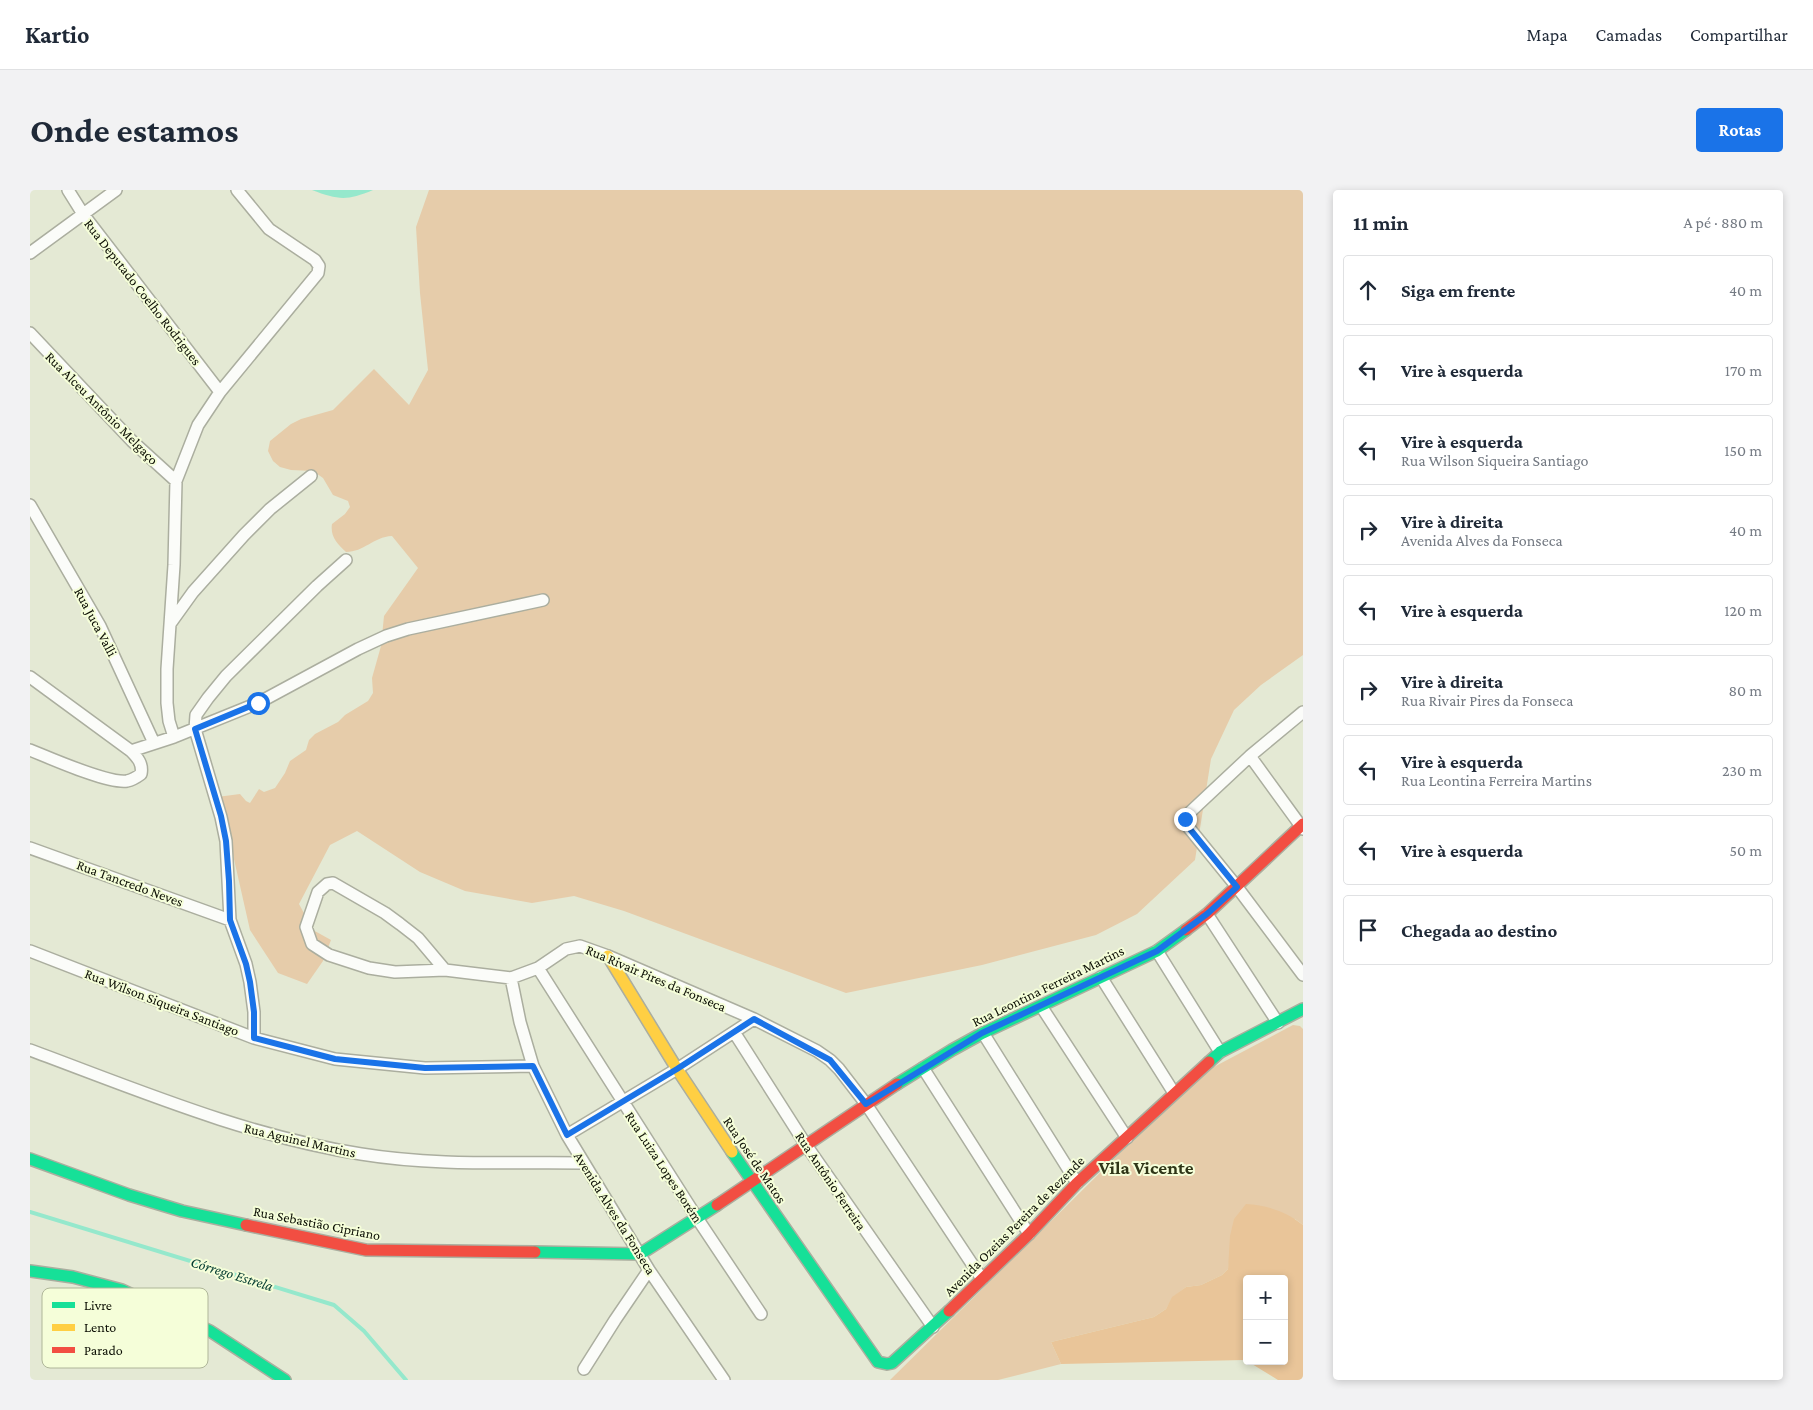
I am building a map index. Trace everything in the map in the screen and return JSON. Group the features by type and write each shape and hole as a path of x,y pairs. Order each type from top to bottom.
{"street":[{"name":"Rua Deputado Coelho Rodrigues","path":"68,190 83,214 220,392"},
{"path":"30,253 116,190"},
{"path":"174,737 169,721 167,703 167,669 176,481 198,425 220,392 318,273 319,266 315,260 270,229 236,190"},
{"name":"Rua Alceu Antônio Melgaço","path":"30,334 132,441 176,481"},
{"path":"170,624 193,592 244,535 270,509 310,476"},
{"name":"Rua Juca Valli","path":"30,505 100,626 154,743"},
{"path":"254,1038 254,1012 250,982 246,964 230,920 226,841 221,816 195,729 196,715 226,676 346,560"},
{"path":"131,751 174,737 258,703 386,636 408,629 543,600"},
{"path":"30,677 131,751 138,759 142,768 141,774 127,781 112,779 82,771 30,750"},
{"path":"1303,712 1250,756 1185,819 1185,823 1237,887 1303,975"},
{"path":"1250,756 1302,826"},
{"name":"Rua Leontina Ferreira Martins","path":"640,1254 752,1182 866,1104 982,1033 1157,951 1207,914 1302,826"},
{"name":"Rua Tancredo Neves","path":"30,848 230,920"},
{"path":"445,970 418,938 385,913 334,883 327,884 318,892 306,927 312,944 329,955 369,968 395,972 445,970 511,978"},
{"path":"1207,914 1278,1023"},
{"name":"Rua Rivair Pires da Fonseca","path":"511,978 538,968 566,949 580,946 608,956 754,1019 830,1060 866,1104 982,1279"},
{"name":"Rua Wilson Siqueira Santiago","path":"30,951 254,1038 335,1059 425,1068 533,1066"},
{"path":"1157,951 1220,1052"},
{"name":"Rua José de Matos","path":"608,956 677,1069 752,1182 878,1362 887,1364 892,1362"},
{"name":"Rua Luiza Lopes Borém","path":"538,968 697,1218 762,1314"},
{"path":"1101,977 1174,1094"},
{"name":"Avenida Alves da Fonseca","path":"511,978 520,1022 533,1066 567,1135 649,1270 721,1376"},
{"path":"1040,1006 1127,1138"},
{"name":"Avenida Ozeias Pereira de Rezende","path":"892,1362 933,1327 1029,1234 1077,1183 1220,1052 1303,1009"},
{"path":"567,1135 677,1069 754,1019"},
{"name":"Rua Antônio Ferreira","path":"734,1032 806,1145 933,1327"},
{"path":"982,1033 1077,1183"},
{"name":"Rua Aguinel Martins","path":"30,1050 224,1122 291,1140 352,1152 411,1160 583,1163"},
{"path":"923,1068 1029,1234"},
{"name":"Rua Sebastião Cipriano","path":"30,1159 129,1195 182,1211 366,1250 640,1254"},
{"path":"584,1369 649,1270"},
{"path":"30,1271 72,1277 114,1288"},
{"path":"208,1330 285,1380"},
{"path":"708,1380 721,1376"}],"shaded area":[{"path":"312,190 373,190 356,196 342,198"},
{"path":"429,190 1303,190 1303,655 1261,685 1234,710 1211,759 1195,860 1137,914 1096,935 982,965 846,993 624,911 574,896 532,903 465,891 420,872 357,831 330,845 299,904 313,930 331,940 323,961 307,984 278,973 250,930 231,846 217,797 240,794 250,803 259,789 264,792 275,788 290,761 306,750 309,740 315,734 338,722 345,715 368,701 373,693 372,678 381,646 384,616 418,568 392,536 379,539 358,550 346,552 335,539 332,532 332,524 345,514 350,507 348,501 333,495 323,478 313,471 291,470 280,467 273,461 268,451 270,441 291,424 301,419 333,410 374,369 409,405 428,370 420,293 416,227"},
{"path":"1293,1025 1300,1026 1303,1029 1303,1225 1295,1219 1230,1256 1228,1269 1222,1275 1201,1285 1186,1287 1173,1297 1166,1309 1154,1317 1051,1342 1061,1364 998,1380 890,1380 1121,1152 1210,1069"},
{"path":"1246,1204 1276,1210 1290,1216 1303,1225 1303,1380 1278,1380 1254,1365 1288,1365 1288,1275 1243,1275 1243,1360 1061,1364 1051,1342 1154,1317 1166,1309 1172,1297 1186,1287 1201,1285 1222,1275 1228,1269 1230,1236 1234,1219"}],"waterway":[{"name":"Córrego Estrela","path":"30,1212 334,1305 364,1331 406,1380"}],"traffic: fast":[{"path":"897,1084 983,1033 1157,951 1186,930"},
{"path":"1209,1062 1220,1052 1303,1009"},
{"path":"732,1152 878,1362 892,1363 949,1311"},
{"path":"30,1159 129,1195 182,1211 246,1225"},
{"path":"535,1252 640,1254 717,1205"},
{"path":"30,1271 73,1277 114,1288"},
{"path":"208,1330 285,1380"}],"traffic: slow":[{"path":"608,956 677,1069 732,1152"}],"traffic: jam":[{"path":"1186,930 1207,914 1303,824"},
{"path":"949,1311 1029,1234 1077,1183 1209,1062"},
{"path":"717,1205 897,1084"},
{"path":"246,1225 366,1250 535,1252"}],"district":[{"name":"Vila Vicente","path":"1146,1167"}],"route":[{"path":"258,703 195,729 221,816 226,841 230,920 246,964 250,982 254,1012 254,1038 335,1059 425,1068 533,1066 567,1135 677,1069 754,1019 817,1051 830,1060 840,1069 866,1104 982,1033 1157,951 1207,914 1237,887 1185,823 1185,819"}]}
